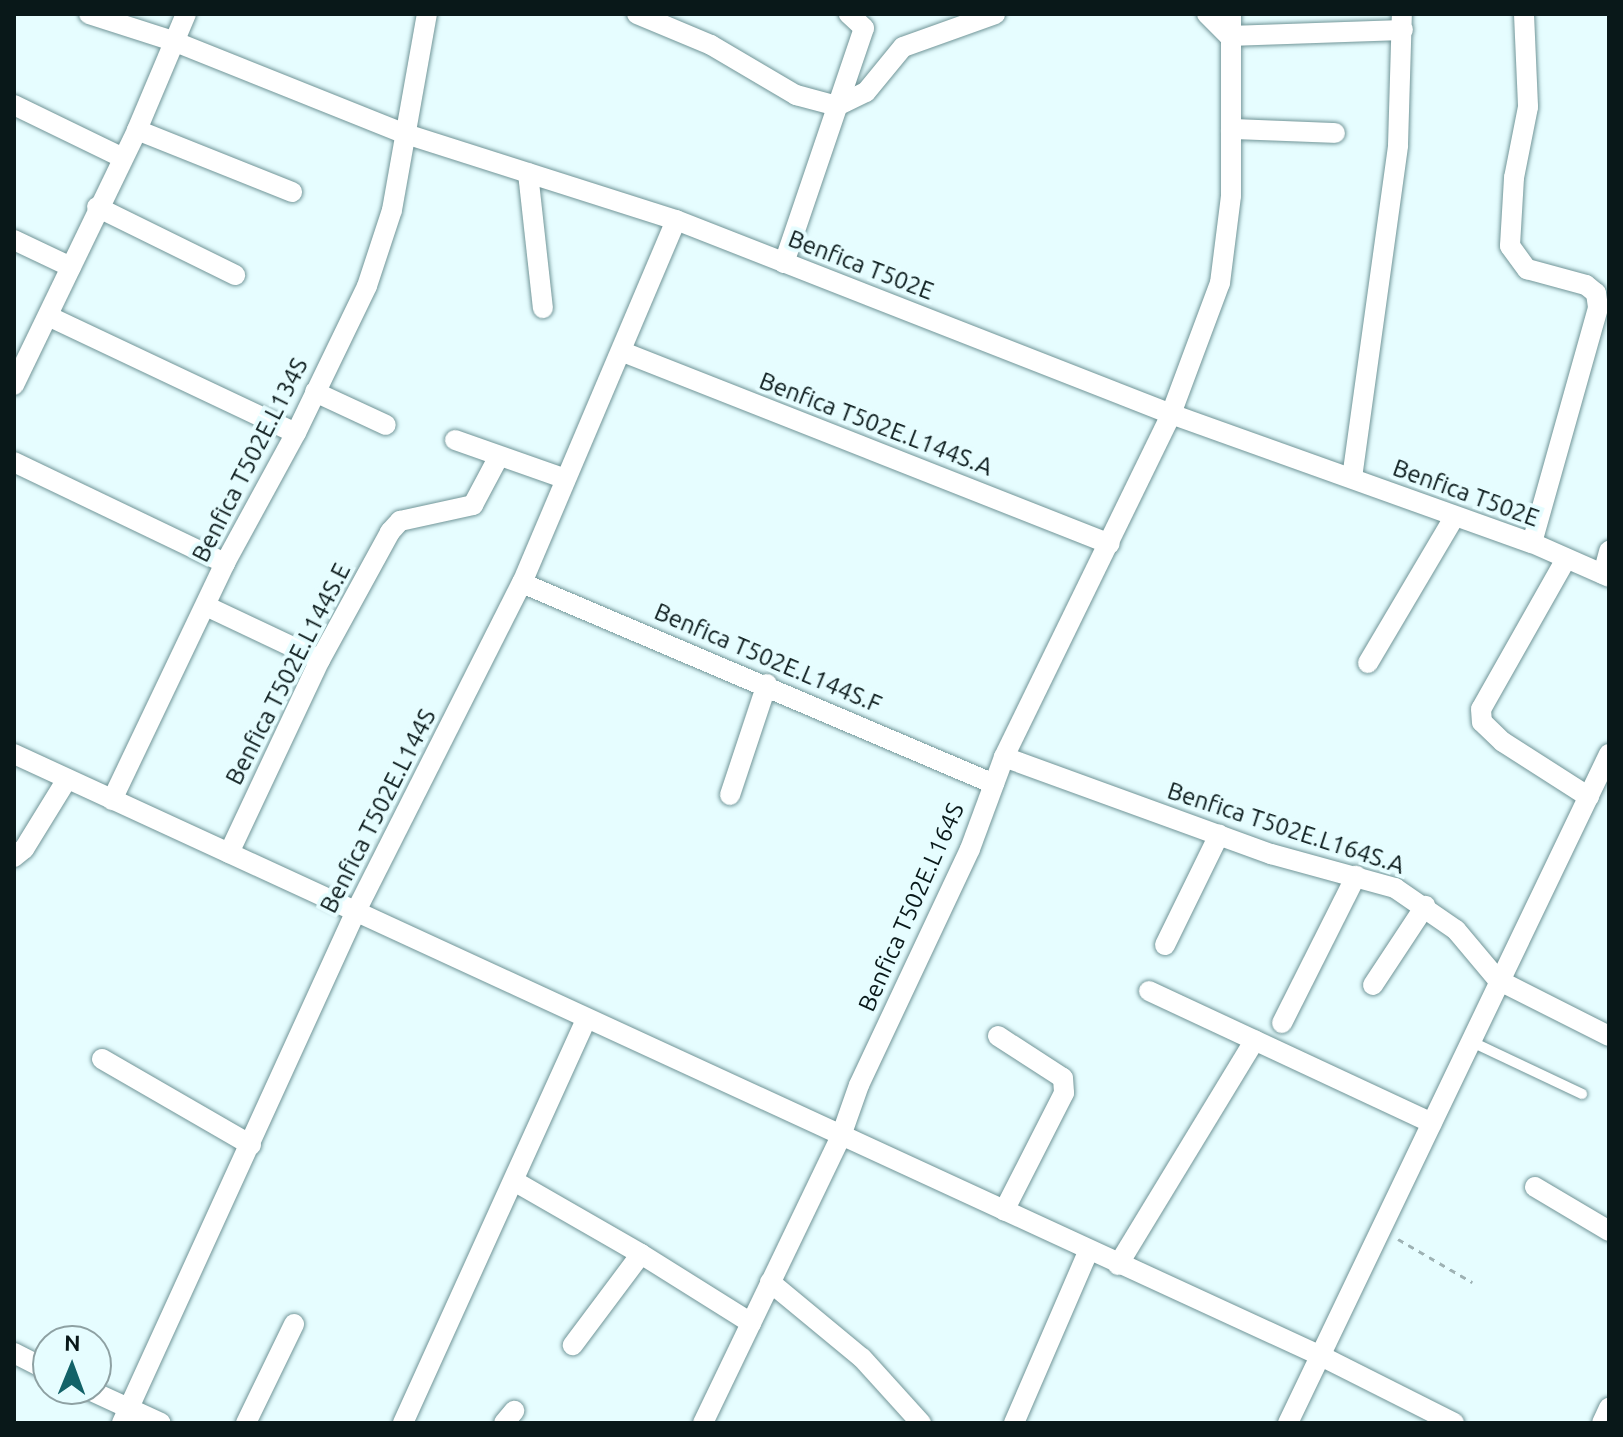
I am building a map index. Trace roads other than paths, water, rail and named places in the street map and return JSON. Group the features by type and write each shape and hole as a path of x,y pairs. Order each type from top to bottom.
{"street":[{"name":"Benfica T502E","path":"89,14 173,41 406,134 676,220 1171,414 1352,478 1453,519 1532,543 1606,576"},
{"path":"14,385 121,157 137,130 186,14"},
{"name":"Benfica T502E.L134S","path":"112,800 225,563 296,433 367,286 392,210 427,14"},
{"path":"637,14 722,50 796,95 837,106 866,92 903,47 995,14"},
{"path":"1207,14 1229,36 1402,22 1398,145 1352,478"},
{"name":"Benfica T502E.L164S","path":"703,1423 841,1136 859,1085 945,907 1004,757 1171,414 1220,283 1231,196 1231,14"},
{"path":"1524,14 1528,107 1514,178 1510,246 1527,269 1586,285 1596,293 1598,308 1532,543"},
{"path":"784,263 837,106 862,19"},
{"path":"14,105 121,157"},
{"path":"1231,129 1335,133"},
{"path":"137,130 292,192"},
{"path":"528,173 543,308"},
{"path":"97,207 235,275"},
{"name":"Benfica T502E.L144S","path":"125,1416 356,911 522,583 563,478 623,352 676,220"},
{"path":"14,240 71,267"},
{"path":"48,316 296,433"},
{"name":"Benfica T502E.L144S.A","path":"623,352 1110,544"},
{"path":"315,392 386,425"},
{"path":"455,440 498,458 563,478"},
{"name":"Benfica T502E.L144S.E","path":"229,853 320,660 400,521 462,512 473,505 498,458"},
{"path":"14,462 225,563"},
{"path":"1368,663 1453,519"},
{"path":"1606,576 1609,551"},
{"path":"1566,559 1481,709 1482,722 1503,742 1589,797"},
{"name":"Benfica T502E.L144S.F","path":"522,583 767,684 994,784"},
{"path":"206,606 320,660"},
{"path":"730,795 767,684"},
{"path":"14,754 1088,1252 1321,1356 1454,1423"},
{"path":"1288,1423 1609,754"},
{"name":"Benfica T502E.L164S.A","path":"1004,757 1219,835 1356,876 1425,906 1484,957 1498,980 1609,1036"},
{"path":"14,857 24,849 67,779"},
{"path":"1165,945 1219,835"},
{"path":"1282,1023 1356,876"},
{"path":"1373,985 1425,906"},
{"path":"1149,991 1432,1123"},
{"path":"403,1423 586,1020"},
{"path":"998,1036 1063,1078 1064,1093 1004,1211"},
{"path":"1118,1265 1255,1040"},
{"path":"102,1059 251,1145"},
{"path":"514,1181 641,1254 751,1323"},
{"path":"1535,1187 1609,1231"},
{"path":"1014,1423 1088,1252"},
{"path":"573,1345 641,1254"},
{"path":"770,1282 862,1358 921,1423"},
{"path":"246,1423 294,1324"},
{"path":"14,1353 32,1362"},
{"path":"1602,1423 1609,1408"},
{"path":"125,1416 161,1423"}],"lane":[{"path":"1470,1041 1582,1094"}]}
